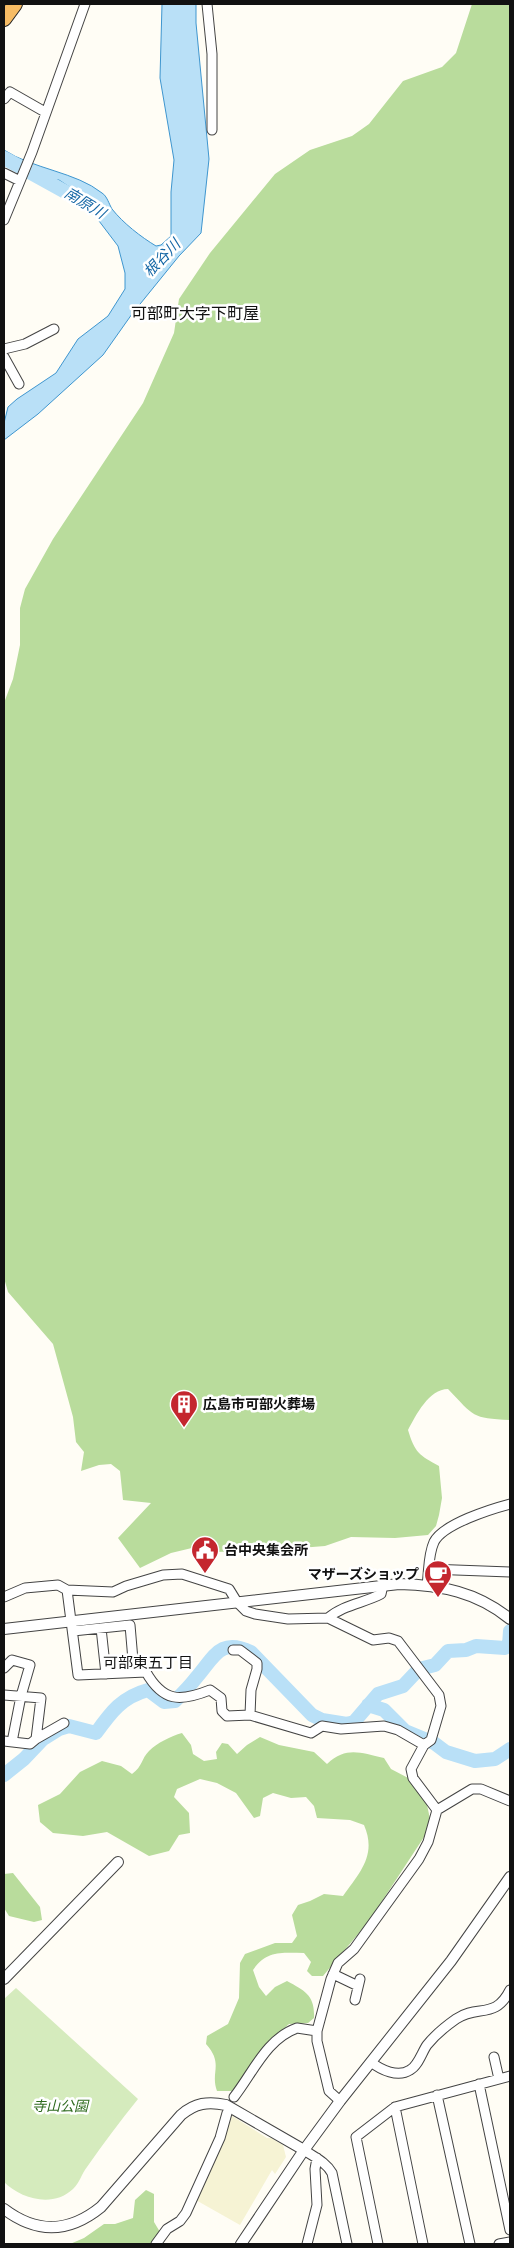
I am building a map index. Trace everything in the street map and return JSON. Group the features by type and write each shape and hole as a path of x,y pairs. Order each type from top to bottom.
{"highway":[{"path":"4,19 15,4"}],"street":[{"path":"4,220 32,152 84,4"},
{"path":"207,4 212,54 212,130"},
{"path":"4,99 10,92 45,112"},
{"path":"4,173 20,180"},
{"path":"4,348 25,344 54,330"},
{"path":"4,357 20,384"},
{"path":"427,1584 430,1558 435,1541 448,1530 492,1509 510,1504"},
{"path":"429,1569 510,1572"},
{"path":"4,1597 25,1588 58,1585 67,1590 113,1592 163,1575 182,1574 229,1589 237,1602 246,1611 255,1614 288,1619 328,1618 373,1640 389,1638 398,1641 441,1701 428,1743 411,1769 413,1778 437,1810"},
{"path":"72,1627 237,1602 383,1585 427,1584 458,1590 477,1598 510,1619"},
{"path":"328,1618 336,1611 369,1601 381,1594 383,1585"},
{"path":"67,1590 78,1676 146,1672 154,1686 164,1694 191,1697 210,1690 221,1698 222,1711 227,1716 250,1714 311,1733 322,1726 341,1729 384,1726 428,1743"},
{"path":"4,1629 101,1628 130,1625 134,1672"},
{"path":"101,1628 106,1674"},
{"path":"234,1650 240,1650 257,1663 257,1669 250,1690 250,1714"},
{"path":"4,1668 12,1660 30,1666 8,1742 30,1744 64,1723"},
{"path":"4,1695 41,1698 36,1739"},
{"path":"340,2101 328,2091 317,2031 333,1974 338,1963 354,1949 419,1859 428,1842 437,1810 472,1789 481,1789 510,1801"},
{"path":"4,1980 118,1862"},
{"path":"241,2244 304,2150 340,2101 451,1961 510,1877"},
{"path":"333,1974 359,1982 355,2000"},
{"path":"371,2062 380,2069 393,2072 404,2073 412,2070 428,2044 438,2033 457,2018 472,2012 486,2011 500,2005 510,1990"},
{"path":"234,2098 259,2059 275,2041 297,2028 317,2031"},
{"path":"494,2057 499,2079"},
{"path":"378,2244 356,2137 394,2107 510,2076"},
{"path":"479,2084 510,2230"},
{"path":"437,2095 470,2244"},
{"path":"4,2209 25,2222 48,2227 73,2224 88,2217 101,2206 181,2115 191,2107 214,2102 226,2105 304,2150 329,2167 332,2173 347,2244"},
{"path":"394,2107 423,2244"},
{"path":"156,2244 167,2229 180,2221 186,2213 220,2138 227,2113"},
{"path":"307,2244 317,2205 315,2169 317,2158"},
{"path":"499,2244 510,2242"}],"shaded area":[{"path":"229,2114 267,2138 271,2138 283,2145 286,2157 275,2174 272,2170 240,2225 194,2199"}],"green space":[{"path":"472,4 510,4 510,1420 480,1417 474,1414 448,1389 435,1393 419,1410 408,1430 416,1449 427,1459 439,1466 442,1498 436,1526 428,1535 395,1538 351,1537 325,1546 261,1551 212,1552 196,1547 171,1553 140,1568 118,1538 151,1503 123,1500 120,1471 111,1464 99,1465 81,1471 84,1452 76,1442 73,1417 53,1344 8,1292 4,1278 4,703 13,679 20,645 20,608 25,589 53,539 143,403 174,333 179,299 210,253 275,174 310,150 352,136 369,124 403,81 442,67 456,53"},
{"path":"182,1733 191,1745 193,1754 204,1761 217,1759 216,1752 222,1743 228,1744 237,1754 260,1737 279,1745 314,1752 327,1764 334,1758 354,1752 384,1758 391,1769 412,1780 426,1800 430,1819 426,1834 369,1921 323,1976 312,1976 307,1971 311,1962 304,1953 282,1953 269,1956 253,1970 259,1987 266,1996 275,1987 287,1981 304,1991 313,2004 314,2018 308,2023 289,2024 271,2040 242,2082 232,2091 217,2091 215,2084 216,2063 206,2044 207,2036 228,2024 239,1998 240,1963 245,1954 275,1943 292,1943 297,1936 292,1915 298,1905 324,1894 343,1896 365,1863 369,1845 368,1836 364,1825 350,1820 317,1818 314,1806 306,1797 291,1798 273,1793 263,1798 260,1816 254,1818 236,1793 217,1783 200,1779 177,1789 174,1797 189,1813 190,1833 179,1835 169,1851 149,1856 107,1832 83,1836 53,1833 40,1822 38,1805 60,1794 80,1772 102,1761 121,1766 132,1774 152,1748 164,1740"},
{"path":"13,1873 40,1907 42,1920 34,1922 9,1916 4,1908 4,1874"},
{"name":"寺山公園","path":"16,1988 138,2099 85,2169 75,2187 65,2195 47,2200 28,2197 4,2182 4,1999"},
{"path":"146,2190 154,2194 154,2222 160,2232 151,2244 70,2244 84,2238 104,2224 115,2224 133,2218 135,2200"}],"water":[{"name":"根谷川","path":"162,4 196,4 196,23 209,159 201,233 179,256 132,314 103,355 38,414 4,440 4,423 8,407 56,373 78,339 108,316 125,289 125,273 118,246 77,192 59,180 28,176 4,163 4,150 28,162 67,175 92,186 104,194 116,214 138,234 156,246 161,245 171,236 171,192 174,160 160,78"}],"waterway":[{"name":"南原川","path":"4,158 100,211"},
{"path":"4,1775 24,1759 43,1739 59,1729 69,1726 96,1733 118,1706 139,1693 148,1690 164,1702 175,1701 213,1657 224,1648 240,1648 251,1652 312,1715 322,1720 347,1724 354,1722 378,1694 403,1686 419,1669 435,1665 448,1651 466,1650 476,1646 505,1648 509,1645 510,1631"},
{"path":"368,1705 384,1710 405,1731 434,1743 446,1752 475,1761 495,1759 510,1749"}],"place":[{"name":"広島市可部火葬場","path":"184,1428"},
{"name":"台中央集会所","path":"205,1574"},
{"name":"マザーズショップ","path":"438,1598"}],"district":[{"name":"可部町大字下町屋","path":"195,313"},
{"name":"可部東五丁目","path":"148,1663"}]}
